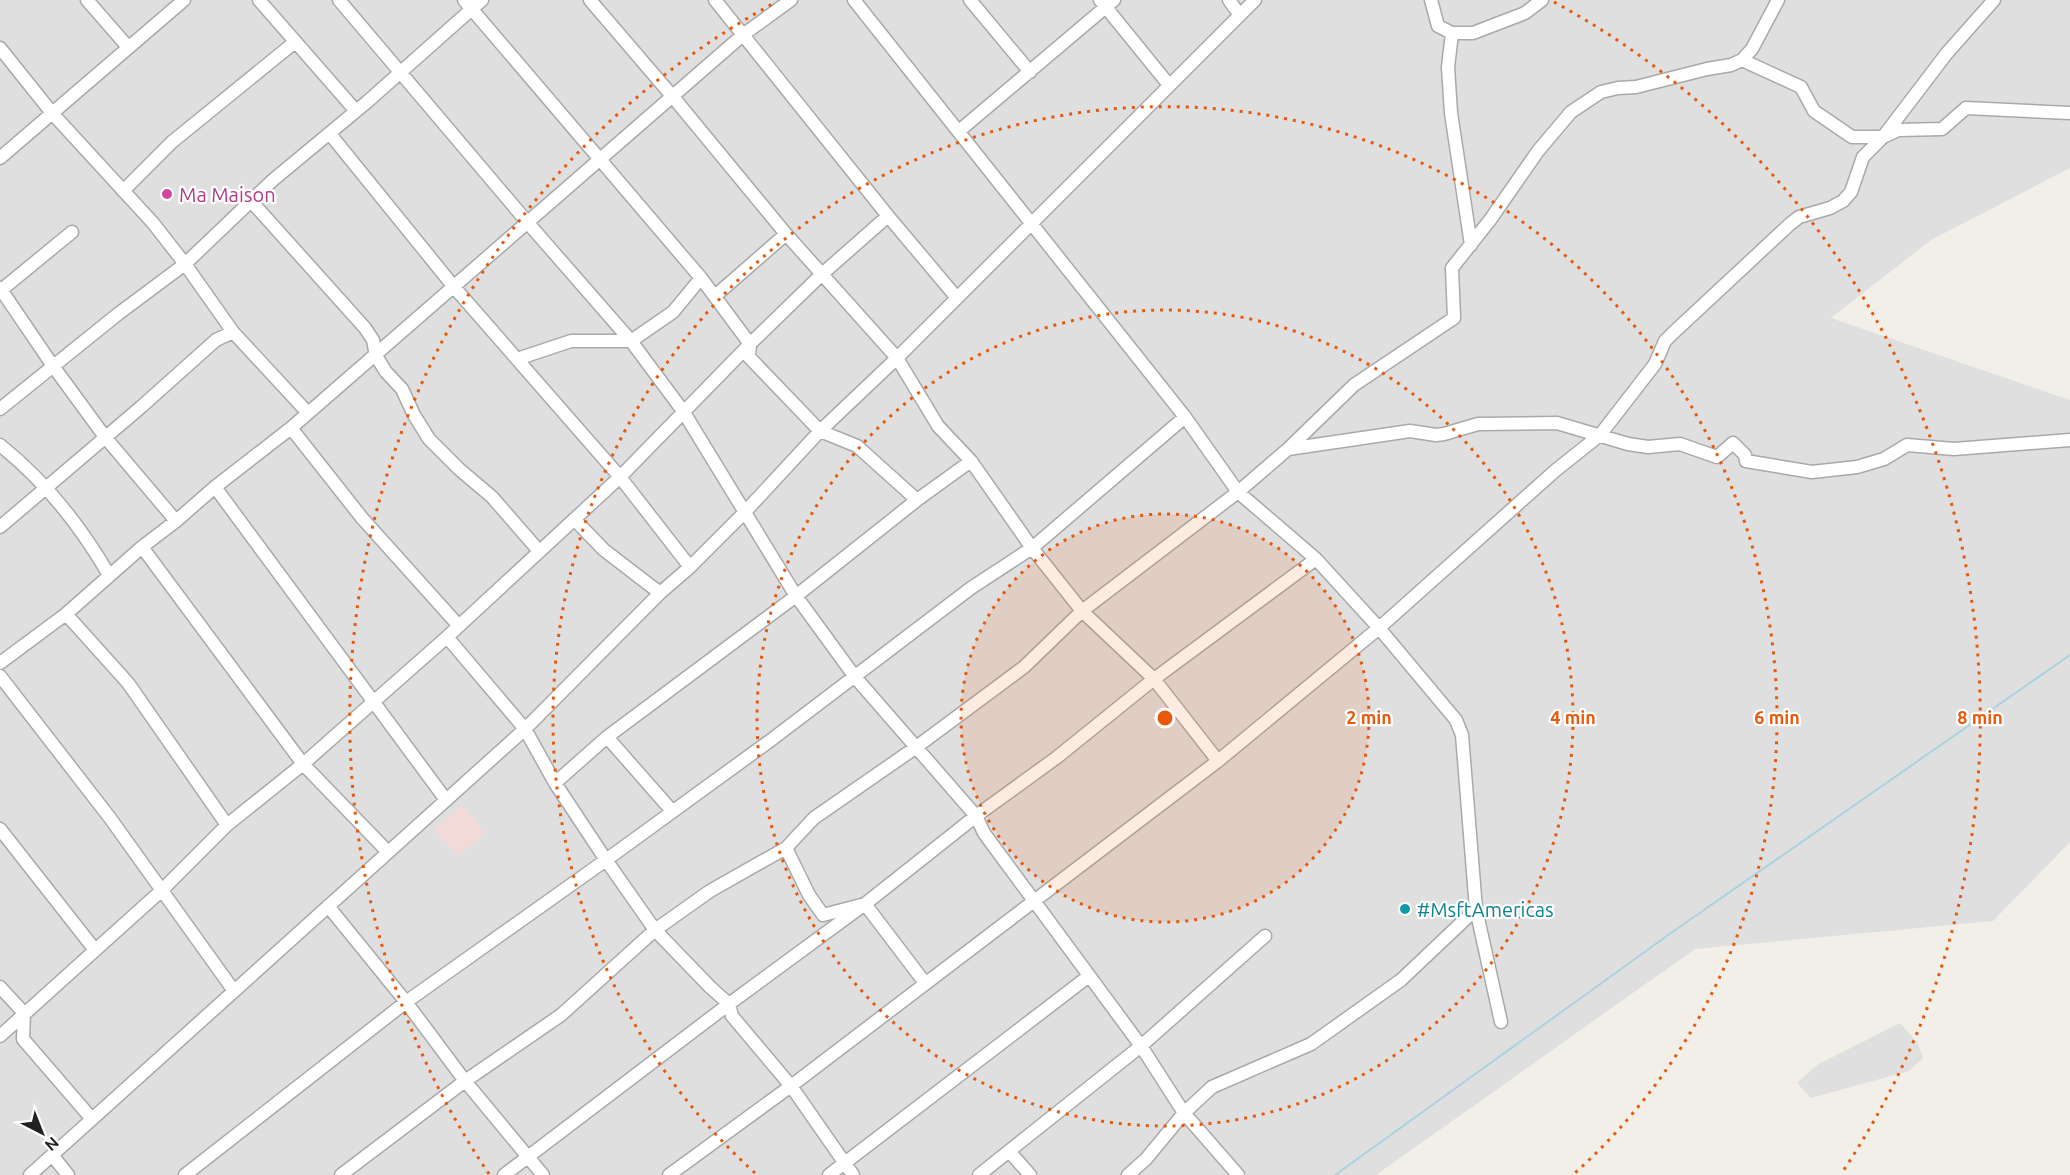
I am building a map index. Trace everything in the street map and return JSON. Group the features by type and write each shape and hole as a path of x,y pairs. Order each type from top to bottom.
{"street":[{"path":"87,0 128,47"},
{"path":"0,158 184,0"},
{"path":"259,0 356,111"},
{"path":"339,0 528,224 631,340 683,411 796,596 855,677 976,816 984,833 1140,1046 1184,1113 1238,1175"},
{"path":"0,409 118,314 185,264 273,180 330,134 399,73 468,5 482,0"},
{"path":"590,0 821,275 897,358 938,426 971,462 1032,548 1082,611 1154,679 1218,760"},
{"path":"715,0 888,216 957,298"},
{"path":"0,663 66,614 142,547 291,428 744,34 791,0"},
{"path":"854,0 1185,417 1238,492 1316,559 1379,628 1460,727 1476,909 1501,1022"},
{"path":"970,0 1030,72"},
{"path":"1229,0 1239,14"},
{"path":"30,1175 525,729 660,593 690,567 744,513 820,431 897,358 1255,0"},
{"path":"1431,0 1438,26 1452,33 1473,33 1525,13 1542,0"},
{"path":"341,1175 465,1081 561,1016 656,930 710,891 786,848 814,818 915,748 1023,667 1082,611 1238,492 1354,385 1454,318 1452,268 1538,151 1571,112 1600,92 1618,87 1636,87 1731,65 1742,60 1752,49 1778,0"},
{"path":"669,1175 790,1086 1218,760 1379,628 1556,470 1600,435 1655,364 1665,341 1673,333 1799,217 1830,208 1844,201 1851,192 1863,157 1883,137 1947,53 1994,0"},
{"path":"958,131 1030,72 1107,2 1169,85"},
{"path":"468,5 701,278 750,344 749,357 820,431 857,446 917,500"},
{"path":"1452,33 1448,67 1451,113 1471,245"},
{"path":"123,191 172,142 295,42"},
{"path":"0,48 52,113 153,223 233,332 308,413"},
{"path":"1742,60 1801,87 1814,111 1852,136 1883,137 1898,130 1942,129 1965,108 2070,113"},
{"path":"330,134 454,287 620,477 690,567"},
{"path":"251,201 365,328 373,340 376,356 386,372 402,389 429,439 492,497 539,551"},
{"path":"0,1036 162,890 227,825 303,764 447,638 620,477 683,411 821,275 888,216"},
{"path":"72,232 0,290 105,437 176,521"},
{"path":"715,296 786,234"},
{"path":"517,359 571,341 631,340 673,312 701,278"},
{"path":"0,527 216,340 233,332"},
{"path":"185,1175 406,1002 606,860 855,677 971,588 1032,548 1185,417"},
{"path":"1288,448 1410,431 1444,434 1470,425 1487,423 1557,423 1618,442 1648,447 1680,444 1717,457 1733,443 1745,455 1746,461 1812,472 1857,467 1884,459 1907,445 1954,449 2070,440"},
{"path":"291,428 362,518 459,626"},
{"path":"0,445 47,488 89,540 109,575"},
{"path":"555,783 607,737 796,596 917,500 971,462"},
{"path":"215,487 446,800"},
{"path":"574,519 604,550 660,593"},
{"path":"142,547 303,764 388,852"},
{"path":"504,1175 865,904 976,816 1056,758 1154,679 1316,559"},
{"path":"66,614 128,683 227,825"},
{"path":"447,638 525,729 555,783 656,930 729,1004 732,1016 790,1086 853,1175"},
{"path":"0,676 162,890 234,991"},
{"path":"607,737 672,811"},
{"path":"0,829 95,950"},
{"path":"786,848 809,895 823,915 865,904"},
{"path":"865,904 925,983"},
{"path":"328,906 406,1002 465,1081 543,1175"},
{"path":"1128,1175 1146,1159 1184,1113 1212,1087 1311,1044 1401,980 1476,909"},
{"path":"979,1175 1140,1046 1264,936"},
{"path":"829,1175 1089,976"},
{"path":"0,987 24,1013 23,1039 92,1119"},
{"path":"1009,1151 1029,1175"},
{"path":"52,1155 68,1175"}],"shaded area":[{"path":"0,0 2070,0 2070,168 1931,240 1831,318 2070,400 2070,842 1993,921 1695,949 1376,1175 0,1175"},
{"path":"463,805 485,834 457,856 434,829"},
{"path":"1900,1023 1917,1042 1923,1058 1909,1071 1811,1098 1797,1083 1817,1065"}],"waterway":[{"path":"1335,1175 1671,933 2070,655"}],"place":[{"name":"Ma Maison","path":"167,194"},
{"name":"#MsftAmericas","path":"1405,909"}]}
